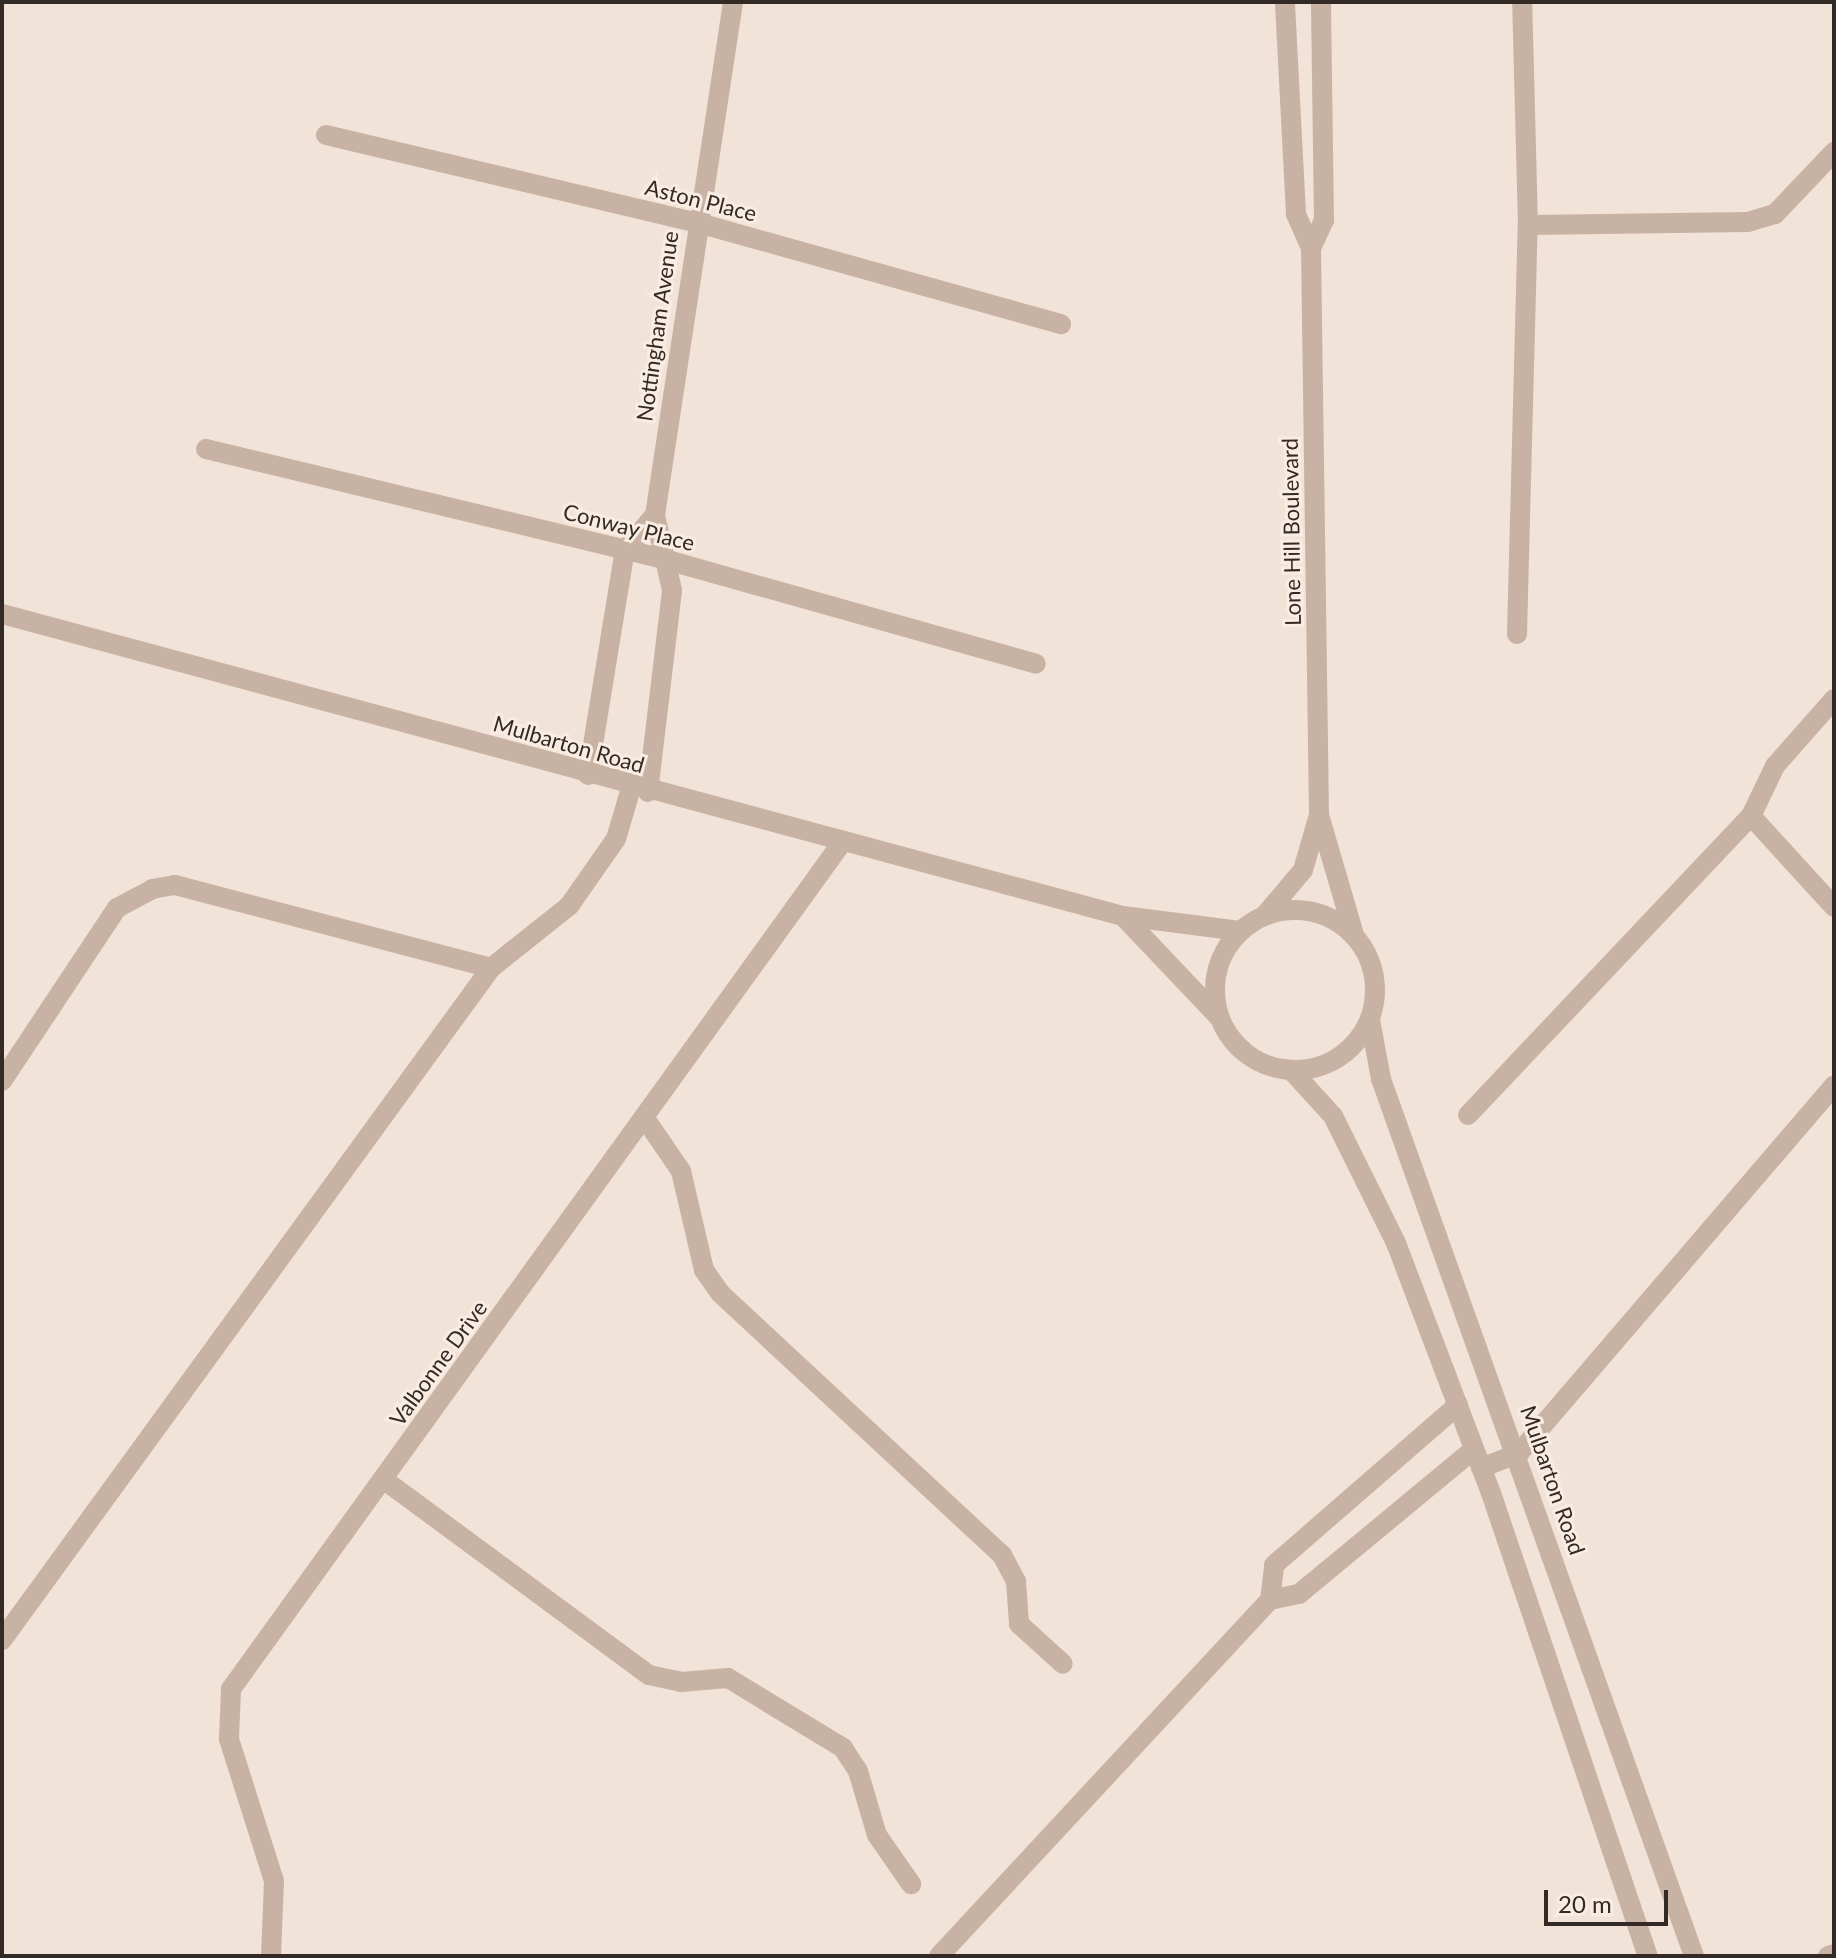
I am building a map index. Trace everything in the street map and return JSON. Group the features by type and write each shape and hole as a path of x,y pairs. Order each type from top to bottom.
{"street":[{"name":"Nottingham Avenue","path":"2,1640 491,968 569,906 616,839 640,790 672,590 655,515 695,222 733,2"},
{"name":"Lone Hill Boulevard","path":"1285,2 1296,214 1311,248 1319,815 1354,935"},
{"name":"Lone Hill Boulevard","path":"1311,248 1324,220 1321,2"},
{"path":"1517,634 1528,225 1522,2"},
{"name":"Aston Place","path":"326,135 695,222 1061,324"},
{"path":"1528,225 1748,222 1775,214 1834,152"},
{"name":"Conway Place","path":"206,449 667,560 1036,664"},
{"path":"588,775 625,550 655,515"},
{"name":"Mulbarton Road","path":"2,614 640,790 1123,916 1240,931"},
{"path":"1468,1115 1751,816 1775,766 1834,699"},
{"name":"Lone Hill Boulevard","path":"1266,914 1303,870 1319,815"},
{"path":"1751,816 1834,907"},
{"name":"Valbonne Drive","path":"271,1956 274,1881 225,1710 231,1689 646,1120 843,841"},
{"path":"2,1081 117,908 152,889 175,885 491,968"},
{"path":"1219,1017 1215,986 1222,955 1240,931 1266,914 1298,909 1328,916 1354,935"},
{"path":"1123,916 1219,1017 1236,1044 1261,1063 1292,1071 1324,1065 1352,1048 1370,1020"},
{"name":"Mulbarton Road","path":"1354,935 1370,961 1370,1020 1381,1079 1519,1453 1694,1956"},
{"path":"1292,1071 1333,1116 1361,1163 1478,1459 1648,1956"},
{"path":"939,1956 1270,1600 1299,1594 1478,1459 1519,1453 1834,1085"},
{"path":"646,1120 681,1171 704,1270 721,1294 1002,1555 1016,1581 1019,1624 1063,1664"},
{"path":"1270,1600 1274,1565 1458,1405"},
{"path":"383,1479 649,1675 681,1682 728,1678 843,1748 858,1771 877,1835 911,1884"},
{"path":"1828,1956 1834,1954"}]}
